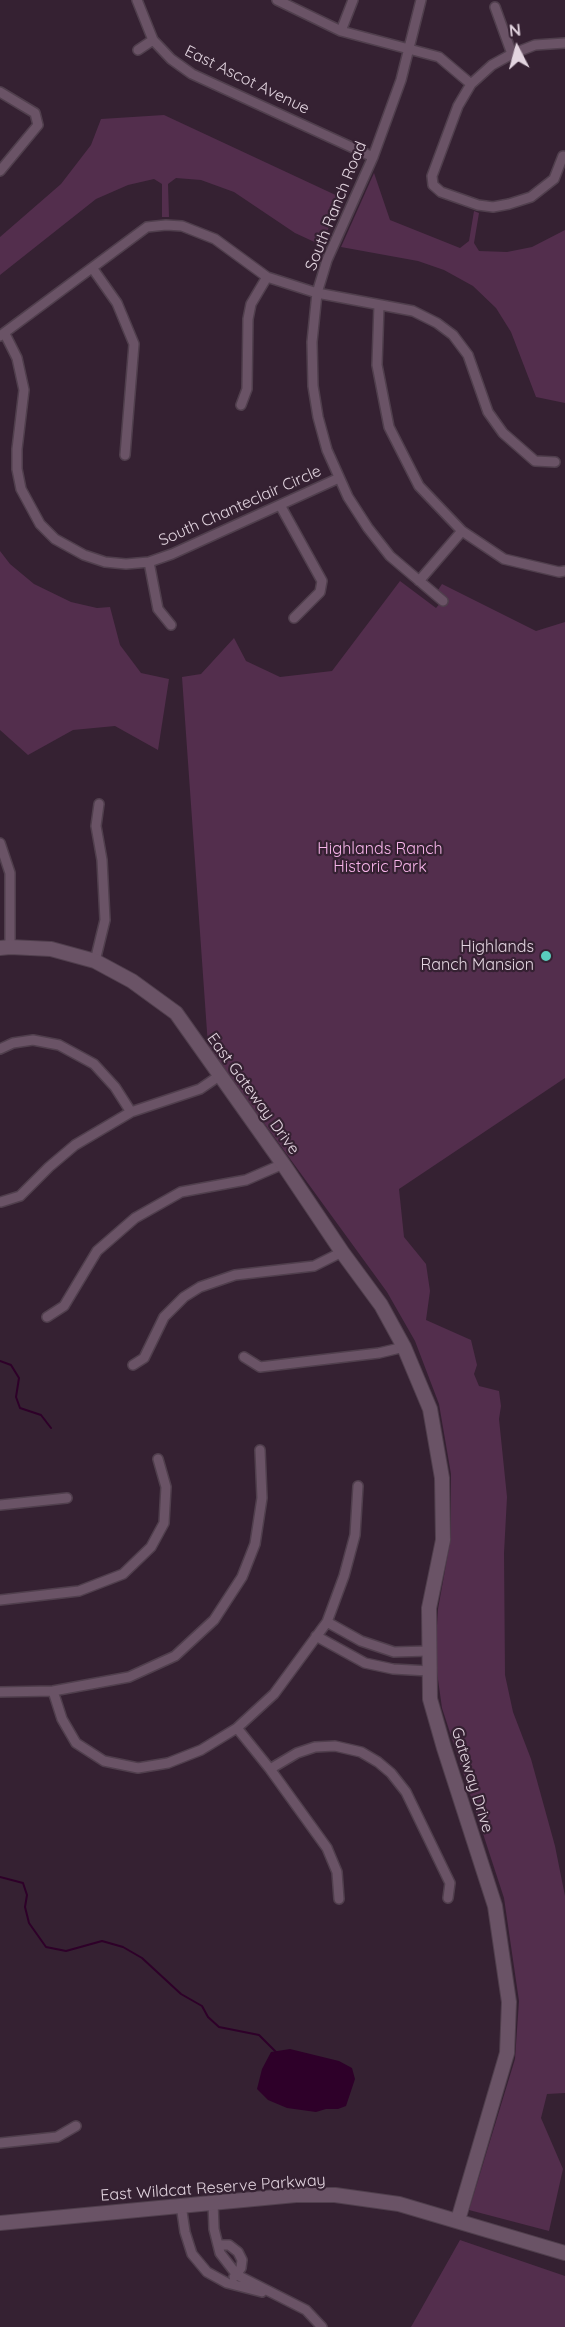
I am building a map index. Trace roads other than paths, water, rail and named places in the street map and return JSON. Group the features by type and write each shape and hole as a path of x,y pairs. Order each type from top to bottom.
{"street":[{"name":"East Ascot Avenue","path":"136,0 153,40 171,59 192,74 373,157"},
{"path":"277,0 341,31 439,57 471,84"},
{"path":"341,31 354,0"},
{"name":"South Ranch Road","path":"421,0 401,80 373,157 327,260 317,293 312,342 313,386 323,435 339,478 368,528 390,556 443,601"},
{"path":"495,7 512,54"},
{"path":"138,50 153,40"},
{"path":"563,156 554,179 531,197 509,204 493,207 478,205 441,192 433,185 432,176 458,106 471,84 492,65 512,54 535,45 565,43"},
{"path":"0,92 34,113 38,125 0,171"},
{"path":"3,335 147,228 166,225 182,226 215,239 267,277 317,293 413,311 437,323 453,335 468,355 488,411 503,433 535,461 555,462"},
{"path":"93,268 117,303 134,344 125,454"},
{"path":"241,405 247,389 248,319 251,304 267,277"},
{"path":"379,305 377,365 389,428 419,486 462,531 504,559 559,572 565,571"},
{"name":"South Chanteclair Circle","path":"3,335 17,358 24,390 17,470 21,489 40,524 56,539 84,555 105,562 126,564 149,562 172,554 339,478"},
{"path":"280,505 322,581 320,592 294,618"},
{"path":"419,581 462,531"},
{"path":"149,562 158,609 171,625"},
{"path":"95,961 105,920 102,860 96,826 99,804"},
{"path":"0,843 10,873 5,947"},
{"name":"East Gateway Drive","path":"5,947 51,949 95,961 132,981 176,1013 381,1305 404,1347"},
{"path":"0,1049 13,1043 33,1040 59,1045 94,1064 116,1086 131,1112"},
{"path":"1,1202 20,1197 49,1167 75,1145 131,1112 201,1089 219,1076"},
{"path":"47,1317 64,1306 97,1251 135,1218 181,1192 246,1180 283,1164"},
{"path":"134,1365 144,1358 164,1317 184,1297 200,1287 236,1275 314,1266 342,1252"},
{"path":"244,1357 260,1366 379,1353 404,1347"},
{"name":"Gateway Drive","path":"404,1347 430,1409 442,1478 443,1540 429,1608 430,1699 495,1906 509,2002 507,2053 458,2220"},
{"path":"0,1692 53,1691 129,1677 175,1656 214,1620 242,1577 255,1544 262,1498 260,1450"},
{"path":"0,1600 79,1591 123,1574 151,1547 164,1523 166,1487 158,1459"},
{"path":"53,1691 62,1719 76,1743 104,1761 138,1768 168,1763 201,1750 237,1728 274,1694 327,1622 344,1576 355,1535 358,1486"},
{"path":"0,1505 68,1498"},
{"path":"327,1622 361,1641 394,1652 429,1651"},
{"path":"316,1636 365,1662 393,1670 429,1671"},
{"path":"237,1728 270,1769 327,1848 337,1872 339,1899"},
{"path":"270,1769 315,1747 335,1746 361,1752 378,1762 391,1773 406,1792 450,1883 448,1898"},
{"path":"0,2143 57,2137 76,2126"},
{"name":"East Wildcat Reserve Parkway","path":"0,2223 296,2195 335,2195 399,2204 565,2253"},
{"path":"213,2202 214,2229 220,2253 237,2275 306,2310 322,2327"},
{"path":"181,2205 185,2232 192,2254 207,2272 227,2283 273,2294"},
{"path":"218,2245 229,2245 238,2252 242,2259 237,2275 227,2283"}],"waterway":[{"path":"0,1361 11,1365 19,1378 16,1397 20,1408 41,1415 51,1428"},
{"path":"0,1877 23,1883 27,1895 25,1907 29,1923 46,1947 66,1951 102,1941 123,1947 142,1958 181,1994 202,2006 208,2017 219,2027 259,2035 276,2052"}],"place":[{"name":"Highlands Ranch Mansion","path":"546,956"}],"park label":[{"name":"Highlands Ranch Historic Park","path":"380,858"}]}
